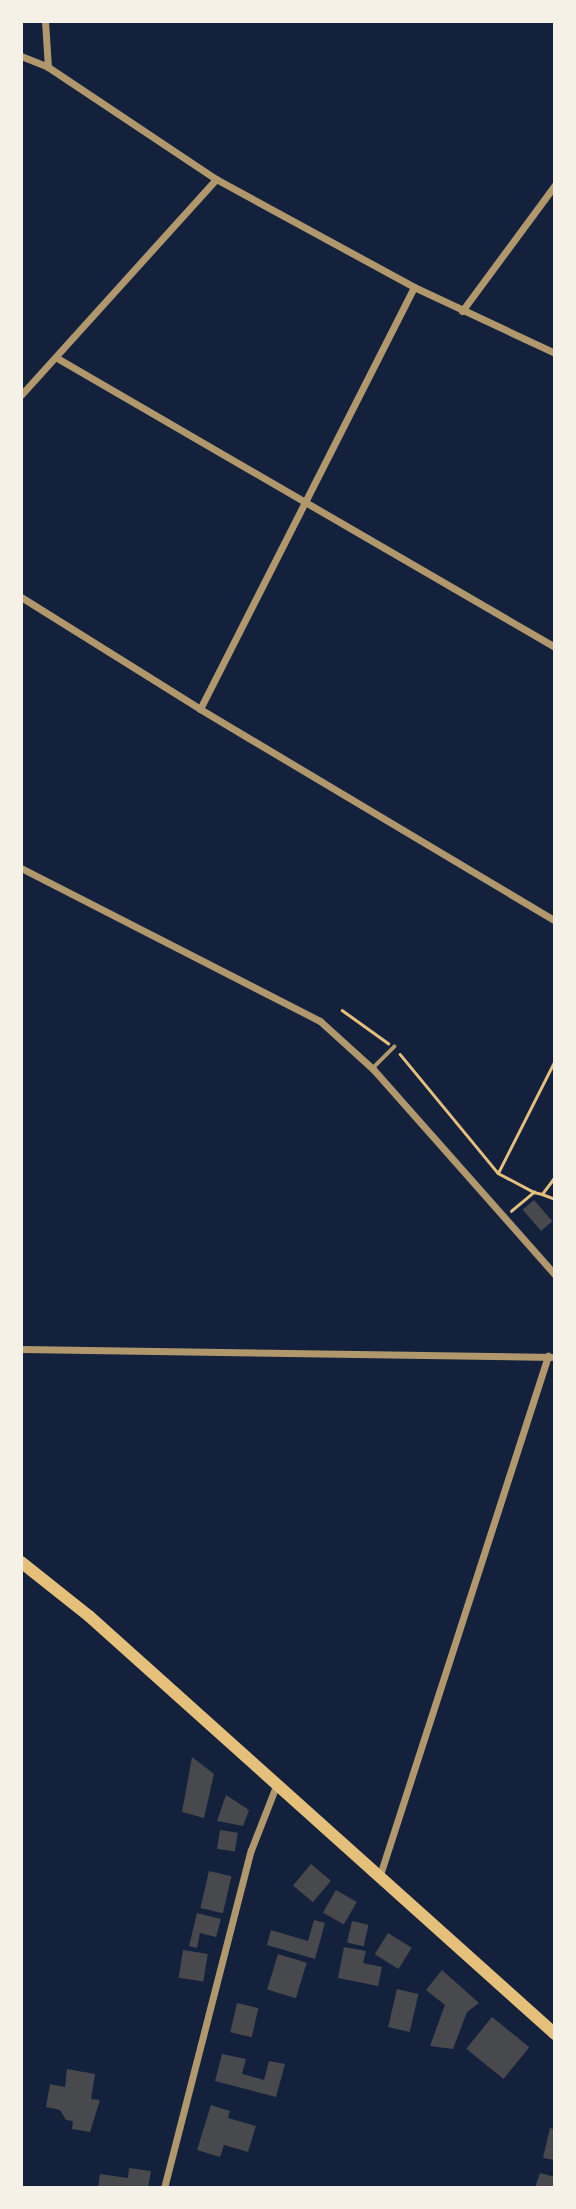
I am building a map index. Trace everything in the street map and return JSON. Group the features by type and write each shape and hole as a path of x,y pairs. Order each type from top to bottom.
{"main road":[{"path":"21,1562 89,1616 555,2034"}],"street":[{"path":"45,21 48,67"},
{"path":"21,56 48,67 216,179 414,287 555,353"},
{"path":"21,395 216,179"},
{"path":"462,311 555,185"},
{"path":"200,709 414,287"},
{"path":"57,358 306,499 555,647"},
{"path":"21,597 200,709 555,921"},
{"path":"21,868 320,1021 373,1069 505,1215 555,1275"},
{"path":"21,1349 551,1356 379,1878"},
{"path":"164,2188 251,1850 276,1786"}],"lane":[{"path":"373,1069 394,1047"}],"path":[{"path":"342,1010 394,1047 498,1173 534,1192 555,1199"},
{"path":"498,1173 555,1060"},
{"path":"542,1194 555,1177"},
{"path":"505,1215 534,1192"}],"building":[{"path":"534,1200 552,1221 541,1231 523,1210"},
{"path":"192,1757 214,1774 204,1818 182,1812"},
{"path":"226,1795 249,1810 243,1826 217,1821"},
{"path":"220,1830 238,1833 235,1852 217,1849"},
{"path":"311,1864 331,1881 313,1902 293,1885"},
{"path":"209,1871 231,1876 223,1913 200,1908"},
{"path":"336,1890 357,1902 344,1925 323,1913"},
{"path":"197,1913 221,1919 216,1937 200,1933 197,1948 189,1946"},
{"path":"314,1920 325,1923 315,1959 267,1945 271,1930 308,1941"},
{"path":"352,1921 369,1925 364,1946 347,1942"},
{"path":"388,1933 412,1948 398,1969 375,1954"},
{"path":"344,1947 366,1951 363,1963 382,1967 378,1986 338,1978"},
{"path":"183,1950 208,1954 203,1982 179,1978"},
{"path":"278,1954 307,1963 296,1998 267,1989"},
{"path":"442,1970 479,2003 467,2012 453,2049 430,2046 445,2005 426,1990"},
{"path":"397,1989 418,1994 410,2032 388,2027"},
{"path":"237,2003 258,2008 252,2037 230,2032"},
{"path":"492,2017 529,2047 504,2079 466,2049"},
{"path":"222,2054 246,2059 242,2074 264,2080 269,2061 285,2064 276,2097 215,2081"},
{"path":"67,2069 95,2074 91,2099 100,2100 90,2132 72,2129 73,2121 66,2120 60,2110 46,2107 50,2084 65,2087"},
{"path":"211,2105 230,2111 228,2118 256,2126 248,2152 224,2145 220,2157 197,2150"},
{"path":"550,2128 555,2130 555,2160 543,2158"},
{"path":"129,2168 151,2171 148,2188 98,2188 100,2174 128,2178"},
{"path":"540,2173 555,2177 555,2188 535,2188"}]}
